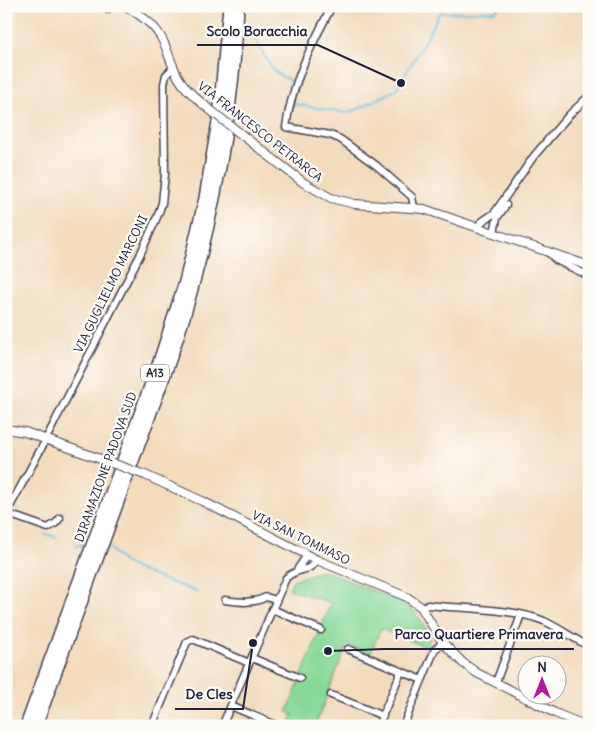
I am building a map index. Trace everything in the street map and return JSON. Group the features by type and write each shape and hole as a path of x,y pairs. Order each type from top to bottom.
{"highway":[{"name":"DIRAMAZIONE PADOVA SUD","path":"26,726 159,362 185,282 205,198 219,116 229,6"},
{"name":"DIRAMAZIONE PADOVA SUD","path":"36,726 168,364 193,286 214,197 228,115 238,6"}],"street":[{"path":"126,6 158,32 164,42 173,68"},
{"path":"332,6 296,80 289,105 286,126 330,134 340,139 377,166 412,197 414,207"},
{"name":"VIA FRANCESCO PETRARCA","path":"173,68 184,87 204,106 304,183 331,198 355,204 414,207 434,212 589,266"},
{"name":"VIA GUGLIELMO MARCONI","path":"48,435 140,255 158,215 162,202 165,174 164,84 166,75 173,68"},
{"path":"478,227 482,221 495,212 534,156 569,115 589,96"},
{"path":"494,233 497,218 532,166 552,139 589,100"},
{"name":"VIA FRANCESCO PETRARCA","path":"545,250 556,260 589,276"},
{"name":"VIA SAN TOMMASO","path":"6,429 25,432 145,475 202,501 306,555 407,597 420,607"},
{"path":"42,445 7,512 48,528 60,518"},
{"path":"222,726 286,578 297,570 306,555"},
{"path":"297,570 310,568 317,560"},
{"path":"225,600 257,602 268,597 276,600"},
{"path":"586,726 555,713 463,663 443,643 420,607 428,605 521,615 543,621 589,646"},
{"path":"272,610 321,630"},
{"path":"496,682 521,615"},
{"path":"152,726 189,640 193,639 300,678"},
{"path":"403,726 436,649 443,643"},
{"path":"348,649 422,680"},
{"path":"378,726 401,672"},
{"path":"331,695 382,716"},
{"path":"231,706 278,726"},
{"path":"483,726 490,723 498,726"}],"green space":[{"path":"318,572 327,572 408,605 424,626 429,635 429,640 426,647 381,629 370,654 347,645 315,726 299,726 290,721 293,715 287,712 331,603 289,589 293,580"}],"waterway":[{"path":"293,104 346,113 356,110 396,90 438,15 441,13 495,11 500,6"},
{"path":"245,27 250,30 273,70 291,81 287,102"},
{"path":"45,534 56,537"},
{"path":"76,546 81,545 84,539 87,538"},
{"path":"108,547 119,558 135,568 197,592"}],"place":[{"name":"Scolo Boracchia","path":"401,83"},
{"name":"De Cles","path":"253,643"},
{"name":"Parco Quartiere Primavera","path":"328,651"}]}
